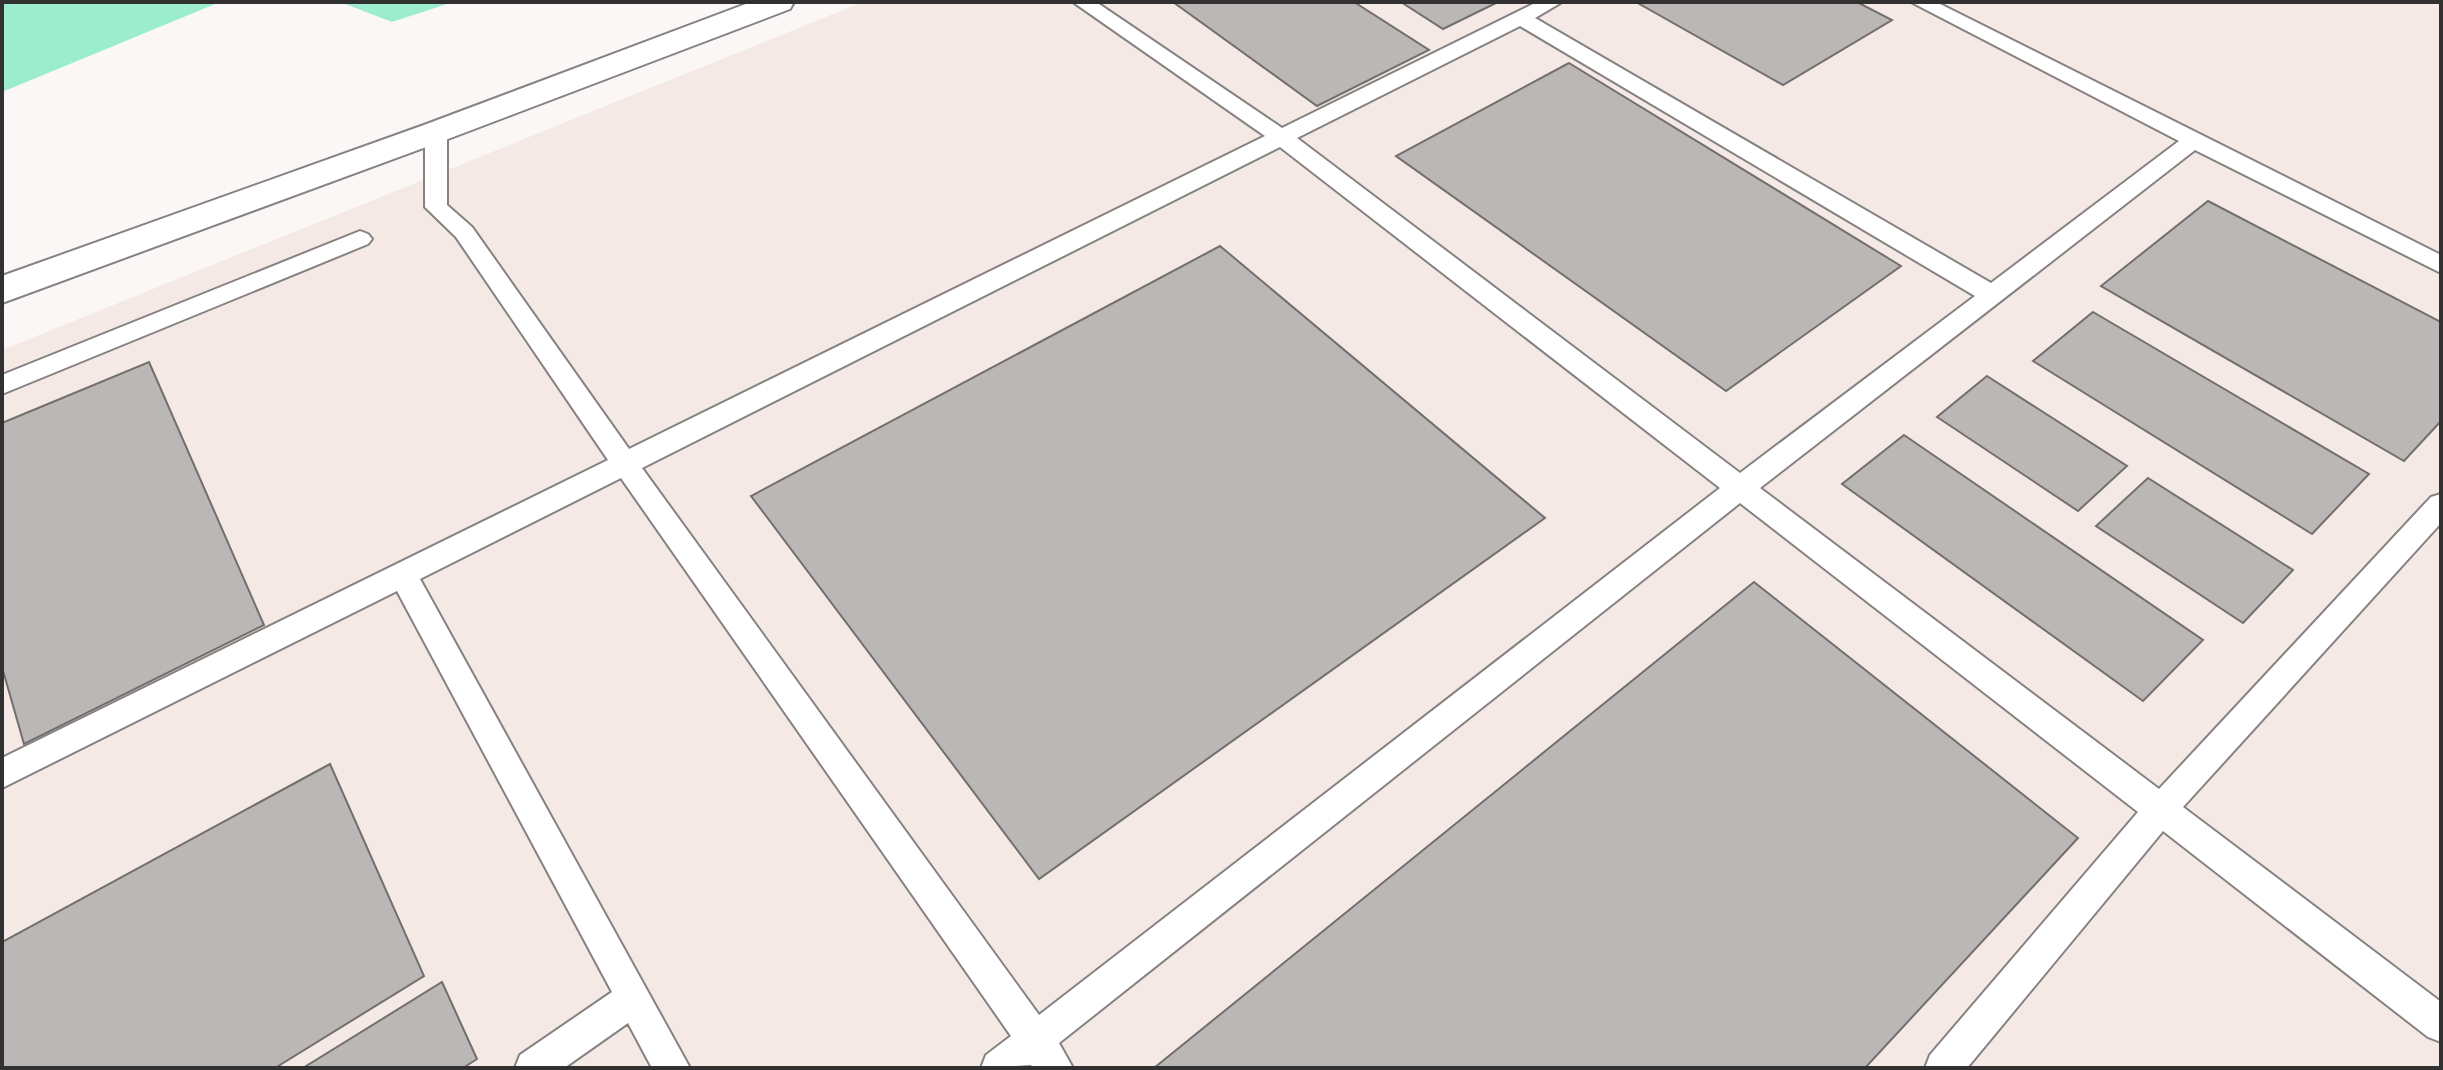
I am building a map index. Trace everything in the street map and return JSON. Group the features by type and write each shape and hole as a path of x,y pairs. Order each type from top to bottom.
{"street":[{"path":"2,290 436,132 779,2"}],"lane":[{"path":"1083,2 1281,137 2441,1024"},
{"path":"2,774 1552,2"},
{"path":"1929,3 2441,265"},
{"path":"1521,18 1992,295"},
{"path":"436,132 436,207 464,232 625,464 1055,1068"},
{"path":"999,1068 1740,488 2194,140"},
{"path":"2,385 360,239"},
{"path":"1943,1068 2160,810 2441,505"},
{"path":"403,575 672,1068"},
{"path":"533,1068 634,998"}],"shaded area":[{"path":"2,2 220,2 2,92"},
{"path":"340,2 453,2 392,22"},
{"path":"863,2 2441,2 2441,1068 2,1068 2,350"}],"building":[{"path":"1173,2 1354,2 1429,50 1317,106"},
{"path":"1401,2 1498,2 1443,29"},
{"path":"1636,2 1857,2 1892,20 1783,85"},
{"path":"1569,63 1901,266 1726,391 1396,156"},
{"path":"2208,201 2441,322 2441,421 2404,461 2101,286"},
{"path":"1220,246 1545,518 1039,879 751,496"},
{"path":"2093,312 2369,474 2312,534 2033,361"},
{"path":"149,362 264,625 24,744 2,667 2,423"},
{"path":"1987,376 2127,466 2078,511 1937,417"},
{"path":"1904,435 2203,640 2143,701 1842,484"},
{"path":"2148,478 2293,570 2243,623 2096,526"},
{"path":"1754,582 2078,838 1865,1068 1154,1068"},
{"path":"330,764 424,976 275,1068 2,1068 2,942"},
{"path":"442,982 477,1059 463,1068 303,1068"}]}
